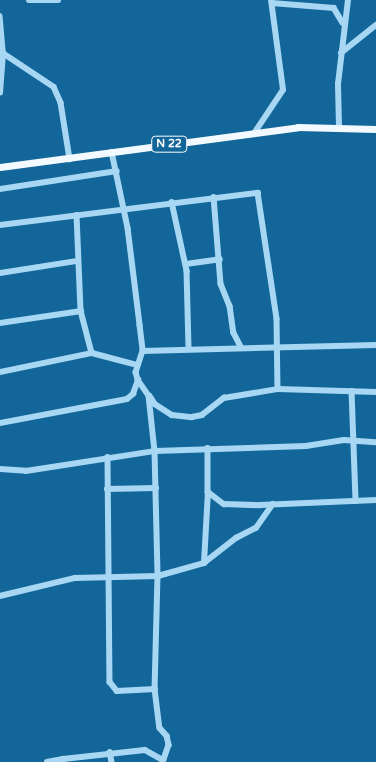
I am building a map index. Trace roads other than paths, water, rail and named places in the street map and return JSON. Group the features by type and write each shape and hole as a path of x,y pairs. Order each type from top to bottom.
{"main road":[{"name":"N 22","path":"0,167 70,159 255,132 339,126 376,129"}],"street":[{"path":"29,0 58,0"},
{"path":"339,126 343,23 348,0"},
{"path":"255,132 283,90 271,2 334,8 343,23"},
{"path":"0,16 3,53 0,93"},
{"path":"341,53 375,28"},
{"path":"3,53 54,87 61,103 70,159"},
{"path":"0,423 127,399 133,394 138,380 137,365 143,351 124,207 112,152"},
{"path":"0,189 117,171"},
{"path":"0,224 77,215 124,207 259,194 277,319 278,389"},
{"path":"214,197 220,260 220,284 230,306 234,333 241,347"},
{"path":"172,202 186,264 189,350"},
{"path":"77,215 77,261 82,311 92,353"},
{"path":"186,264 220,260"},
{"path":"0,273 77,261"},
{"path":"0,323 82,311"},
{"path":"143,351 376,344"},
{"path":"0,372 92,353 137,365"},
{"path":"138,380 155,404 172,415 192,417 202,415 224,398 278,389 376,392"},
{"path":"352,391 352,440 356,501"},
{"path":"47,762 64,761 110,752 150,751 163,761 169,741 160,728 155,689 158,576 155,451 149,396"},
{"path":"0,469 26,471 155,451 306,446 352,440 376,442"},
{"path":"204,563 208,492 208,448"},
{"path":"108,457 110,682 117,691 155,689"},
{"path":"107,489 156,488"},
{"path":"208,492 224,504 376,500"},
{"path":"0,596 70,579 110,575 158,576 204,563 236,538 256,528 273,504"},
{"path":"110,752 112,762"}]}
